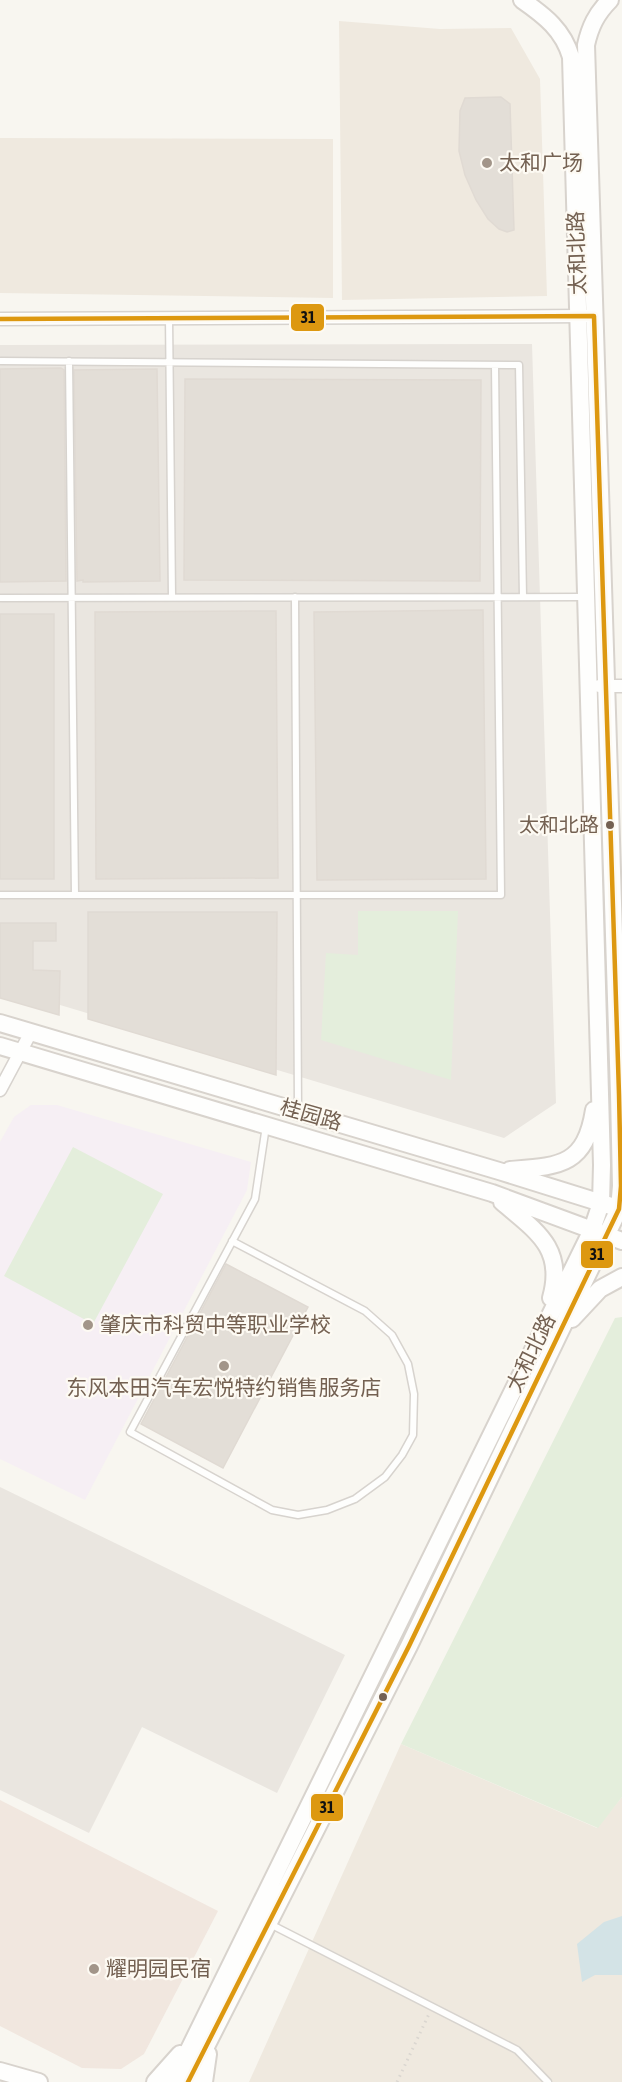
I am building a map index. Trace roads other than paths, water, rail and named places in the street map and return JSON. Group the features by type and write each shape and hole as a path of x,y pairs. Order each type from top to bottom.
{"main road":[{"name":"太和北路","path":"522,0 554,25 567,43 571,57 587,316"},
{"name":"太和北路","path":"262,1920 409,1646 621,1209 621,1096 606,686 596,597 587,316 586,45 591,24 610,0"},
{"name":"太和北路","path":"173,2082 203,2038 262,1920 541,1333 607,1236 601,1203 603,1177 600,1077 606,686"},
{"name":"桂园路","path":"0,1023 621,1209"},
{"path":"0,1046 492,1193 607,1236"},
{"path":"499,1171 557,1165 572,1158 582,1147 591,1130 600,1077"},
{"path":"492,1193 535,1230 551,1253 555,1267 555,1282 541,1333"},
{"path":"561,1331 600,1289 622,1277"},
{"name":"太和北路","path":"188,2082 203,2038"},
{"path":"155,2082 203,2038"},
{"path":"203,2038 204,2082"},
{"path":"0,2071 20,2082"},
{"path":"0,2071 39,2082"}],"street":[{"path":"0,319 587,316"},
{"path":"0,1090 31,1032"}],"lane":[{"path":"169,318 172,597"},
{"path":"0,361 519,365 523,597"},
{"path":"69,361 75,895"},
{"path":"0,895 501,895 495,365"},
{"path":"295,597 298,1111"},
{"path":"0,598 596,597"},
{"path":"232,1241 365,1311 392,1335 408,1364 414,1394 413,1435 385,1478 355,1499 327,1510 298,1515 272,1510 130,1432 232,1241 255,1198 266,1126"},
{"path":"262,1920 517,2050 548,2082"}],"place":[{"name":"太和广场","path":"487,163"},
{"name":"太和北路","path":"610,825"},
{"name":"肇庆市科贸中等职业学校","path":"88,1325"},
{"name":"东风本田汽车宏悦特约销售服务店","path":"224,1366"},
{"name":"耀明园民宿","path":"94,1969"}]}
